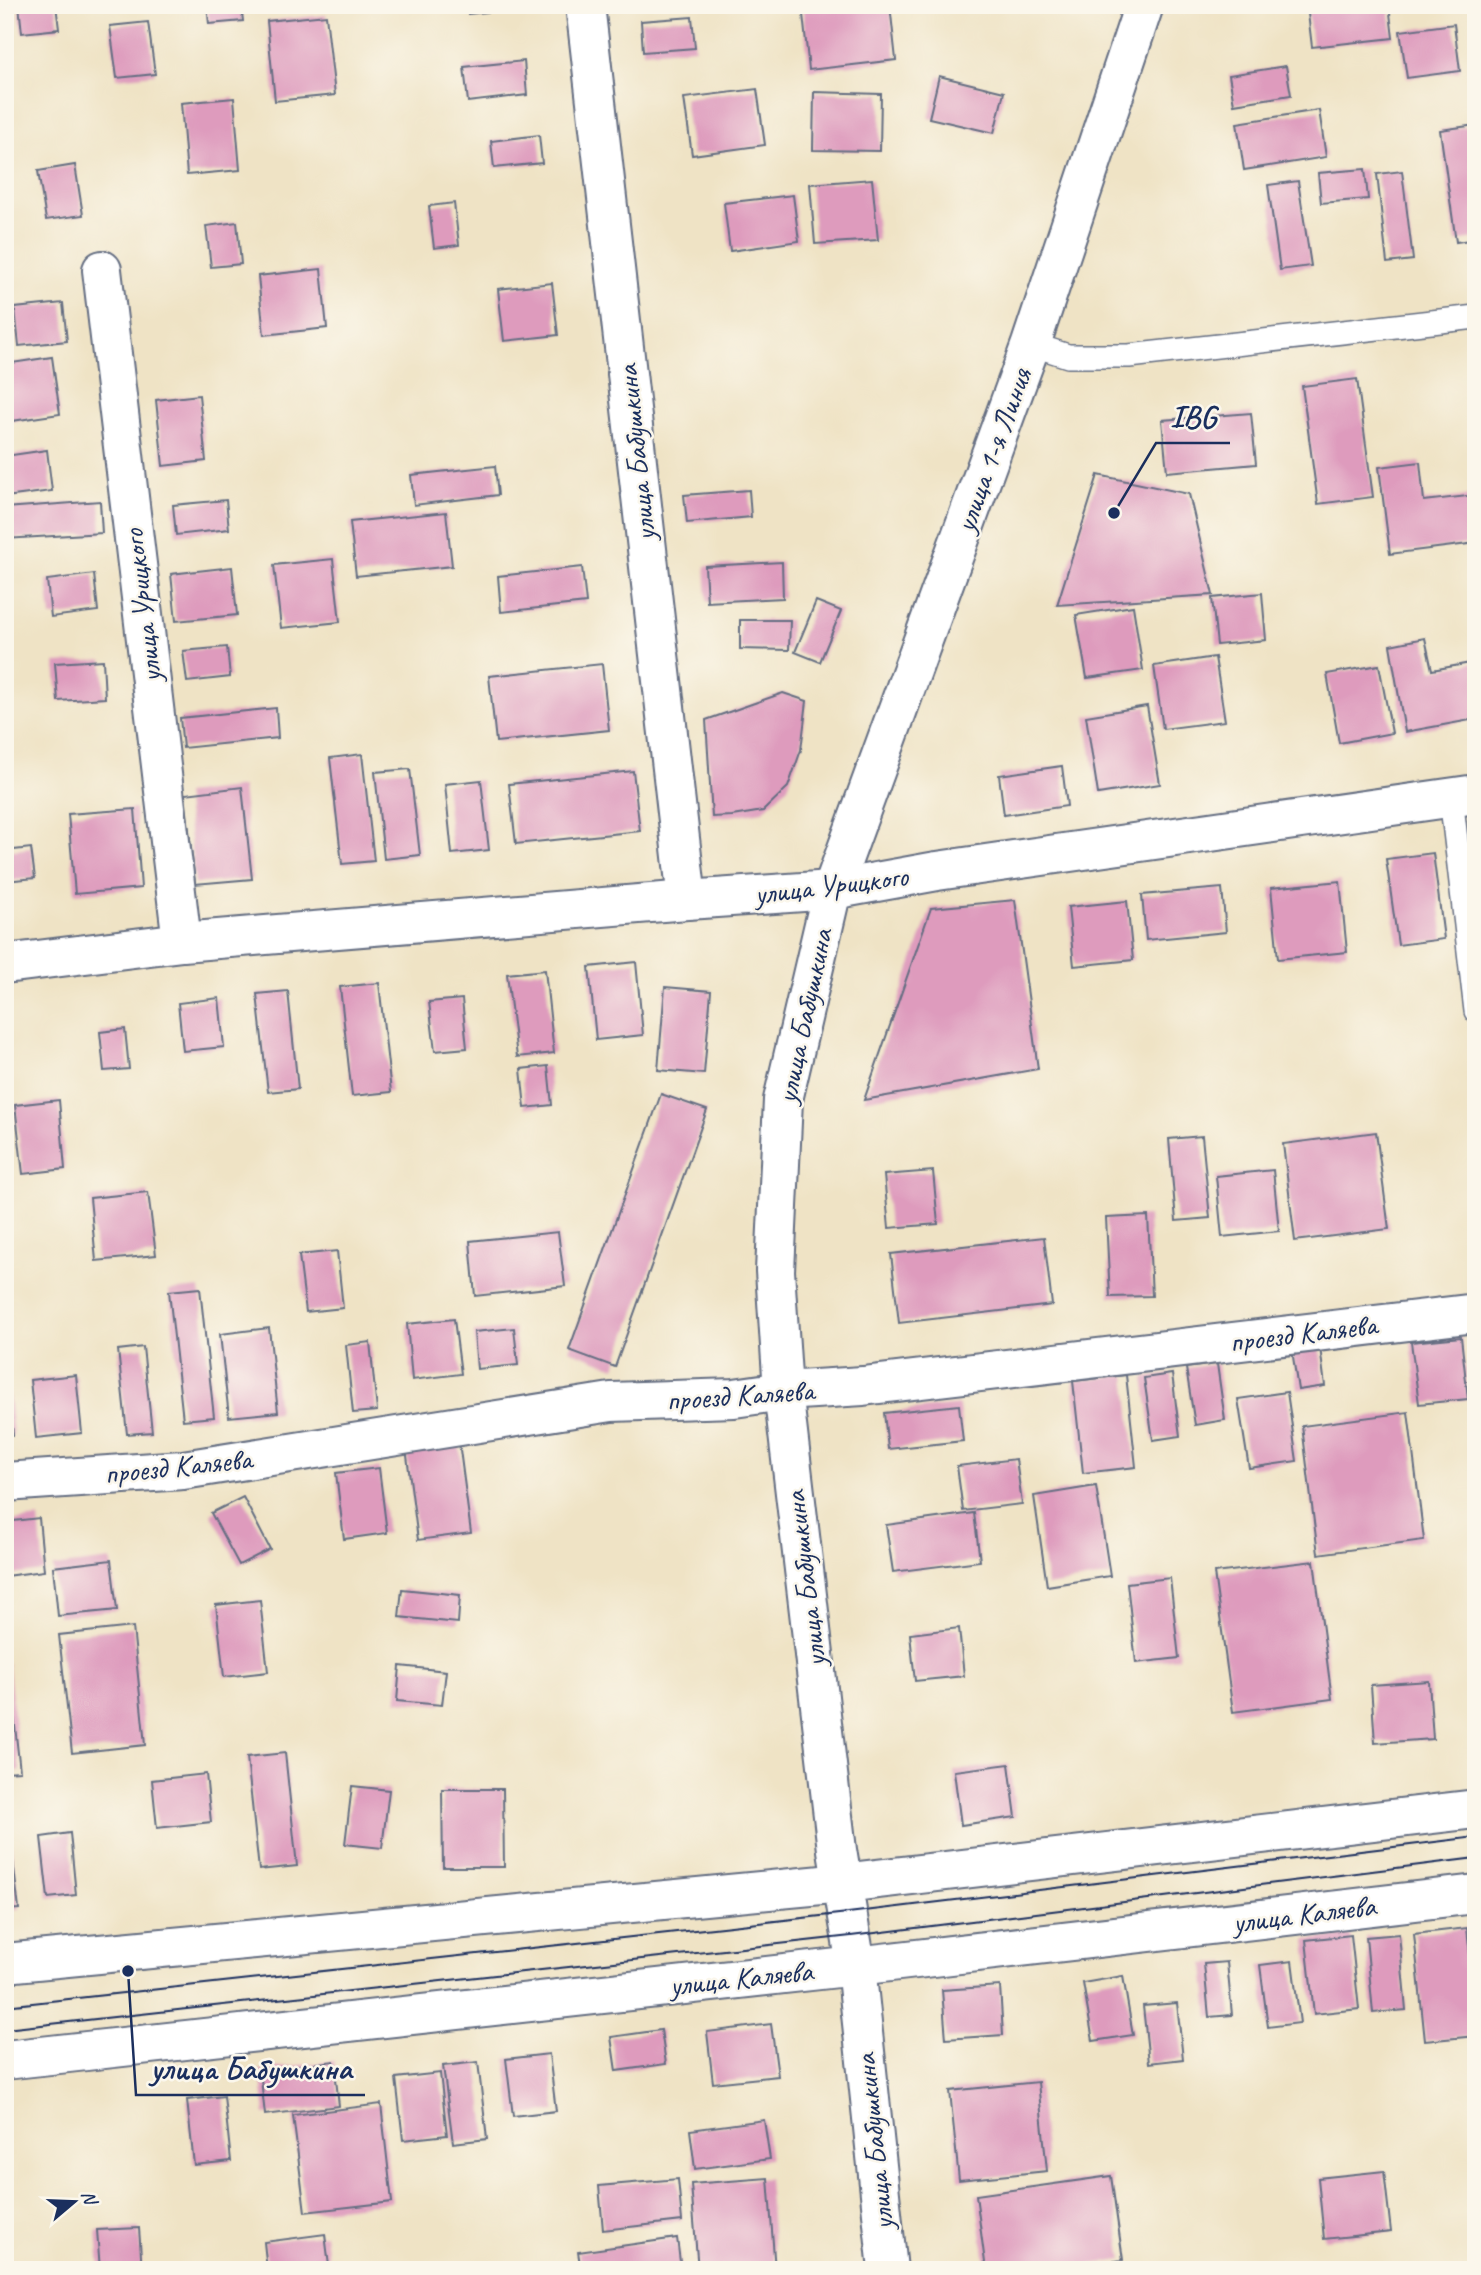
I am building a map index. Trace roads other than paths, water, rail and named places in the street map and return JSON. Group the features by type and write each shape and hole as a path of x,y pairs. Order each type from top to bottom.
{"street":[{"name":"улица Бабушкина","path":"585,5 687,900"},
{"name":"улица 1-я Линия","path":"832,890 1031,344 1144,5"},
{"name":"улица Урицкого","path":"102,271 182,942"},
{"name":"улица Урицкого","path":"5,964 182,942 832,890 950,869 1463,796"},
{"name":"улица Бабушкина","path":"832,890 783,1100 775,1271 783,1391 835,1836 856,1966 888,2270"},
{"name":"проезд Каляева","path":"5,1482 183,1470 611,1402 734,1398 783,1391 863,1386 1476,1313"},
{"path":"5,1963 843,1883 1476,1809"},
{"name":"улица Каляева","path":"5,2060 1476,1894"}],"lane":[{"path":"1031,344 1068,356 1129,356 1476,317"},
{"path":"1463,796 1476,1011"}],"tram line":[{"path":"5,2006 848,1913 1476,1837"},
{"path":"5,2029 851,1936 1476,1858"}],"place":[{"name":"IBG","path":"1114,513"},
{"name":"улица Бабушкина","path":"128,1971"}]}
